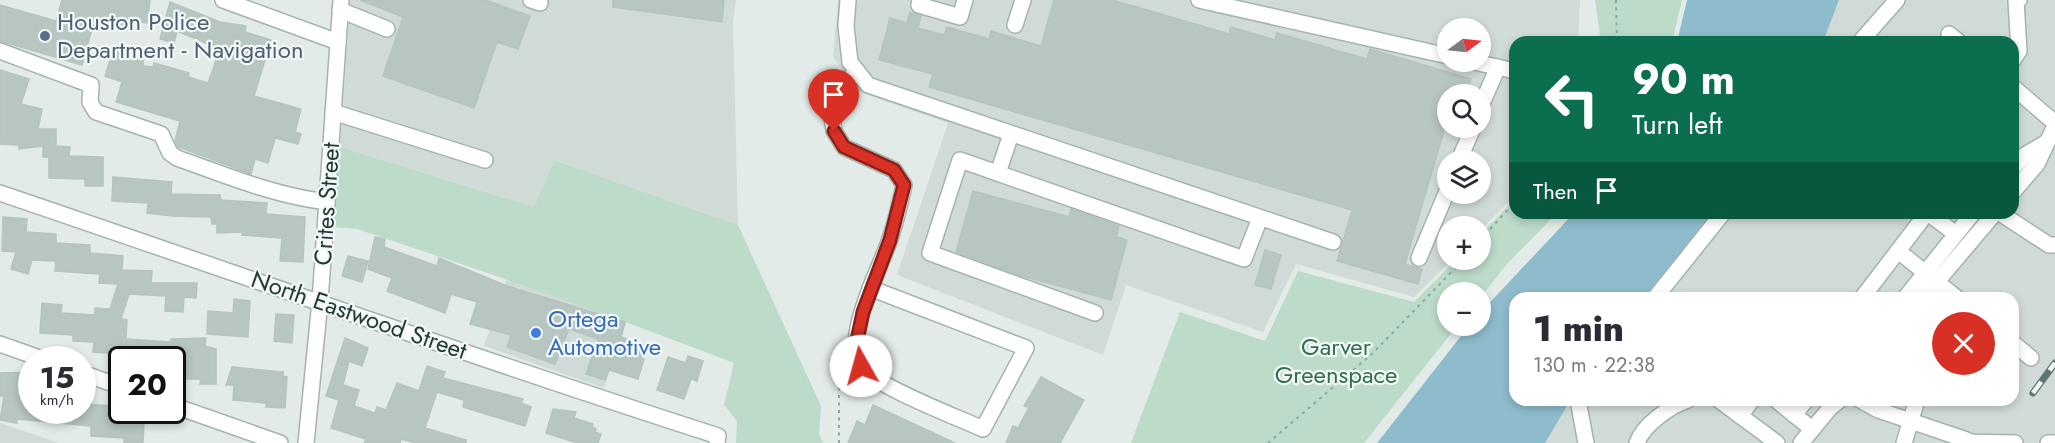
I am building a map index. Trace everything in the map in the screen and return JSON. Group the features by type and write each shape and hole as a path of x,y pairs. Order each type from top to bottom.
{"street":[{"path":"223,0 338,42"},
{"path":"848,0 846,26 850,62 868,85 1334,242"},
{"path":"920,0 919,5 960,17 965,0"},
{"path":"1015,26 1023,0"},
{"path":"1198,0 1437,54"},
{"path":"1868,36 1897,0"},
{"path":"2018,36 2016,2 2019,0"},
{"path":"341,5 387,29"},
{"name":"Crites Street","path":"306,443 320,300 341,5"},
{"path":"0,51 91,85 90,102 96,112 161,134 170,153 177,158 244,182 307,200 327,202"},
{"path":"1491,66 1509,70"},
{"path":"1491,84 1498,67"},
{"path":"858,73 844,81 836,90 831,111 834,131 844,147 894,170 904,185 890,240 870,288 856,345 861,366 882,383 983,429 1026,348 870,288"},
{"path":"2019,92 2055,124 2037,164 2019,185"},
{"path":"333,112 486,160"},
{"path":"998,173 1011,134"},
{"path":"2019,162 2025,155 2047,142"},
{"path":"1095,313 930,253 960,160 1244,258 1260,218"},
{"name":"North Eastwood Street","path":"0,193 320,300 528,376 717,440"},
{"path":"1419,258 1442,204"},
{"path":"1660,292 1718,219"},
{"path":"1867,292 1923,219"},
{"path":"1936,219 1956,234"},
{"path":"1925,292 1956,234 1968,219"},
{"path":"1913,292 1931,278 1992,219"},
{"path":"2008,219 2049,245 2055,245"},
{"path":"1898,251 1949,292"},
{"path":"0,344 18,350"},
{"path":"2019,348 2031,358"},
{"path":"1579,406 1586,443"},
{"path":"1637,443 1641,432 1674,406"},
{"path":"1727,406 1777,443"},
{"path":"1740,416 1748,406"},
{"path":"1783,406 1812,429"},
{"path":"1794,415 1801,406"},
{"path":"1801,443 1831,406"},
{"path":"1871,406 1961,442 2015,443"},
{"path":"1904,443 1915,406"},
{"path":"186,410 280,443"},
{"path":"2048,443 2055,443"}],"path":[{"path":"1616,0 1617,36"},
{"path":"1491,228 1509,209"},
{"path":"1268,443 1372,354 1452,270"},
{"path":"839,443 839,381 846,368 860,362"}],"shaded area":[{"path":"350,0 736,0 733,22 738,225 554,160 534,207 340,147"},
{"path":"838,0 1580,0 1578,36 1509,36 1509,201 1491,220 1491,216 1437,216 1437,270 1442,270 1414,297 1296,264 1263,332 1126,285 1103,355 897,275 948,123 859,92 833,57"},
{"path":"1839,0 2055,0 2055,443 1544,443 1567,406 2019,406 2019,292 1653,292 1708,219 2019,219 2019,36 1825,36"},
{"name":"Ortega Automotive","path":"507,279 627,321 604,388 484,346"},
{"path":"0,423 59,443 0,443"}],"green space":[{"path":"1595,0 1682,0 1673,36 1600,36"},
{"path":"340,147 534,207 554,160 738,225 821,406 819,434 823,443 736,443 737,421 724,405 734,363 593,310 357,229 333,227 337,150"},
{"name":"Garver Greenspace","path":"1509,205 1509,219 1551,219 1506,265 1491,284 1491,282 1437,282 1437,336 1449,336 1364,443 1131,443 1180,312 1265,341 1298,271 1414,302 1446,270 1491,270 1491,224"}],"water":[{"path":"1687,0 1839,0 1825,36 1678,36"},
{"path":"1568,219 1708,219 1653,292 1509,292 1509,406 1567,406 1545,443 1377,443 1461,336 1491,336 1491,301"}],"building":[{"name":"Houston Police Department - Navigation","path":"62,0 150,0 147,23 125,20 124,25 95,18 82,65 0,41 0,5 56,21"},
{"path":"360,0 485,0 530,16 518,49 497,42 474,108 383,76 403,17"},
{"path":"613,0 724,0 722,22 613,7"},
{"path":"1054,0 1113,0 1229,34 1231,27 1275,40 1277,33 1367,59 1370,49 1437,69 1437,72 1447,72 1471,79 1470,84 1437,84 1437,138 1442,138 1405,264 1422,269 1418,284 1337,261 1352,210 929,87 933,74 879,60 890,18 907,23 910,12 921,16 918,28 944,35 947,27 989,39 991,31 1041,46"},
{"path":"170,2 220,22 246,26 245,32 271,40 254,96 301,109 295,132 301,134 298,144 275,138 268,163 255,159 251,174 178,147 175,141 180,121 116,102 122,82 105,76 113,50 143,59 143,66 153,67 154,63 189,73 188,77 208,83 220,49 177,31 174,43 160,39"},
{"path":"0,70 29,79 21,104 42,109 38,129 56,129 56,146 70,147 69,156 103,157 103,186 85,186 85,179 49,178 49,157 43,157 43,146 19,149 19,145 0,144"},
{"path":"113,177 172,182 171,194 220,195 221,200 267,203 266,214 305,217 303,262 280,261 282,238 242,235 243,232 217,233 217,224 212,224 211,217 147,213 148,203 112,201"},
{"path":"973,191 1069,217 1071,209 1119,226 1116,237 1127,240 1111,300 1019,275 956,252"},
{"path":"3,217 27,219 26,232 56,234 56,243 90,245 90,253 123,256 122,270 152,271 151,283 197,283 196,298 184,297 183,312 165,311 166,296 129,294 121,319 127,320 126,339 171,342 171,339 206,338 205,346 216,349 216,384 200,384 201,379 186,379 186,346 108,346 108,353 96,352 94,342 73,341 73,335 40,333 42,303 62,305 61,313 95,315 95,308 110,309 118,284 99,283 100,274 55,271 56,261 32,260 28,274 11,269 16,252 2,251"},
{"path":"375,237 385,239 384,247 437,266 439,258 507,286 625,322 621,337 648,346 638,379 609,370 605,380 586,374 598,339 569,329 555,364 507,347 511,335 470,324 477,302 451,294 445,313 387,291 392,278 368,269"},
{"path":"1265,250 1281,255 1271,289 1255,285"},
{"path":"348,256 368,261 362,282 342,276"},
{"path":"234,299 250,301 248,337 207,334 208,311 233,313"},
{"path":"276,314 294,315 292,343 274,341"},
{"path":"345,338 368,348 362,366 349,361 343,385 359,390 354,406 375,413 377,407 386,410 397,383 419,391 427,366 445,372 443,378 523,399 521,403 531,407 525,426 463,407 464,400 437,392 425,428 466,440 466,443 416,443 401,439 400,443 364,443 366,439 331,428 339,400 326,396"},
{"path":"688,356 703,361 697,381 691,379 684,399 657,390 668,357 686,363"},
{"path":"232,367 283,372 283,376 287,377 285,408 266,407 266,403 233,400 234,385 226,385"},
{"path":"18,372 17,423 0,420 4,396 0,396 0,373"},
{"path":"1041,377 1084,400 1060,443 1006,443 1013,426 1018,428 1029,407 1024,406"},
{"path":"96,405 108,406 108,424 144,424 143,443 124,443 124,438 91,436 91,426 70,424 96,424"},
{"path":"873,405 955,443 848,443 857,421 865,425"},
{"path":"553,409 576,412 574,418 593,424 595,432 601,434 598,443 577,443 546,433"}],"railway":[{"path":"2033,393 2055,363"}],"place":[{"name":"Houston Police Department - Navigation","path":"45,36"},
{"name":"Ortega Automotive","path":"536,333"}],"route":[{"path":"834,131 844,147 894,170 904,185 890,240 870,288 863,312 856,345 861,366"}]}
